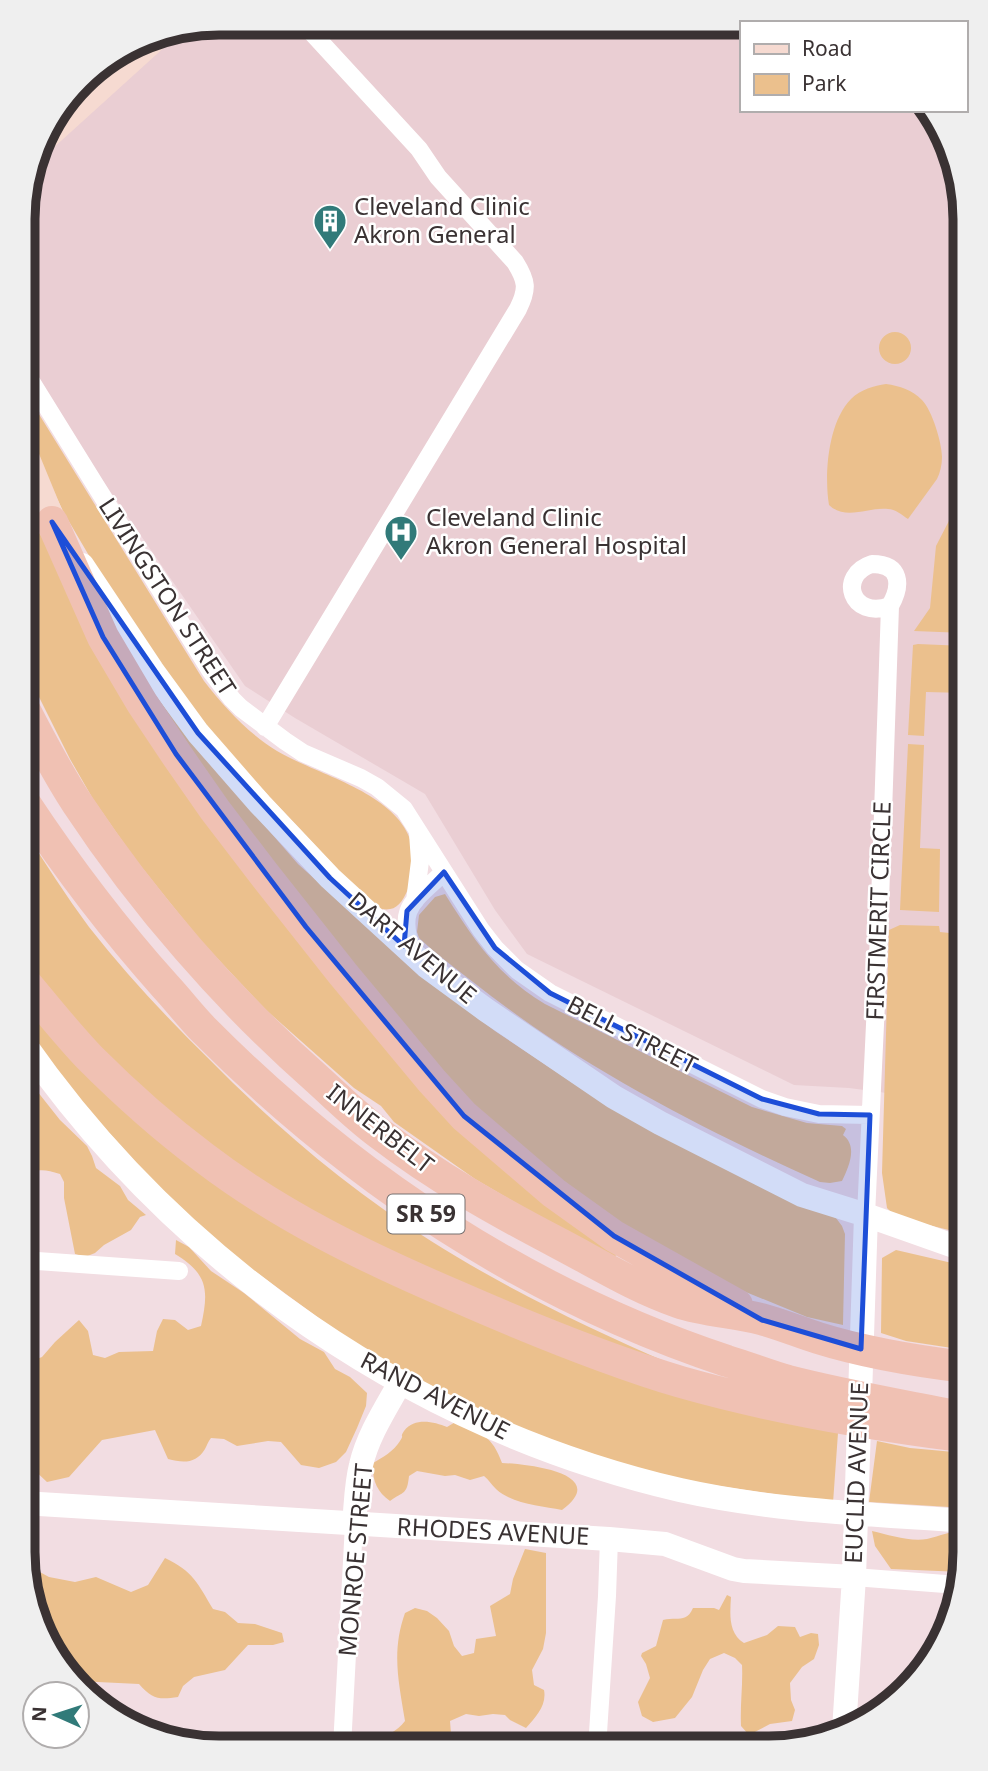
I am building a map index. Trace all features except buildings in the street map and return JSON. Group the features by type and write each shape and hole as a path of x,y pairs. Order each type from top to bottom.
{"highway":[{"path":"52,522 103,637 176,754 264,874 432,1081 464,1116 502,1151 614,1236 762,1320"},
{"name":"INNERBELT","path":"35,729 91,824 145,896 205,968 270,1036 378,1133 465,1192 625,1279 679,1303 762,1320 819,1339 903,1359 953,1365"},
{"name":"INNERBELT","path":"35,819 86,891 137,955 203,1029 266,1089 339,1151 447,1228 561,1293 676,1343 786,1380 953,1415"},
{"path":"35,995 90,1058 159,1122 202,1157 268,1202 384,1265 561,1339 683,1382 786,1408 953,1436"}],"main road":[{"path":"65,118 133,57"},
{"name":"DART AVENUE","path":"35,481 52,522 198,733 330,878 426,966 614,1097 660,1123 802,1195 953,1246"},
{"name":"RAND AVENUE","path":"35,1058 116,1159 179,1223 232,1269 276,1303 354,1355 454,1410 533,1444 600,1468 680,1490 760,1505 953,1520"},
{"name":"EUCLID AVENUE","path":"845,1719 854,1577 866,1215"},
{"name":"MONROE STREET","path":"354,1524 364,1454 373,1431 401,1381"},
{"name":"RHODES AVENUE","path":"35,1504 665,1544 744,1571 854,1577"}],"street":[{"path":"265,727 518,309 525,290 523,275 515,262 438,177 419,149 314,35"},
{"name":"LIVINGSTON STREET","path":"35,388 210,670 232,699 265,727 303,753 361,778 404,809 444,872"},
{"name":"FIRSTMERIT CIRCLE","path":"866,1215 890,606"},
{"path":"413,954 406,924 420,861 418,830"},
{"path":"369,913 387,915 411,906 444,872"},
{"name":"BELL STREET","path":"444,872 495,948 516,970 550,993 762,1099 819,1114 870,1115"},
{"path":"35,1261 179,1271"},
{"name":"MONROE STREET","path":"343,1736 354,1524"},
{"path":"598,1736 609,1539"},
{"name":"RHODES AVENUE","path":"854,1577 950,1584"}],"highlighted area":[{"path":"52,522 198,733 330,878 404,946 407,911 444,872 495,948 550,993 762,1099 819,1114 870,1115 861,1349 762,1320 614,1236 464,1116 306,927 176,754 103,637"}],"shaded area":[{"path":"219,35 740,35 740,112 918,112 934,137 947,171 953,219 953,1226 887,1208 902,1095 794,1085 527,954 495,910 425,794 245,686 74,439 35,373 35,219 41,171 60,127 81,98 117,66 148,49 171,41"}],"green space":[{"path":"895,332 907,336 911,348 907,360 895,364 883,360 879,348 883,336"},
{"path":"886,384 906,389 922,400 933,419 942,451 937,479 908,519 891,509 850,513 836,510 829,505 828,464 837,421 851,399 868,388"},
{"path":"35,408 204,681 220,701 247,728 277,751 373,798 403,825 411,842 412,878 398,905 390,909 372,906 203,726 115,600 64,513 35,453"},
{"path":"952,515 953,633 914,631 930,608 936,546"},
{"path":"35,525 80,606 312,947 619,1247 614,1260 475,1179 394,1122 381,1106 354,1088 266,1010 200,940 132,855 93,799 35,689"},
{"path":"116,636 209,762 298,864 425,978 495,1031 603,1103 836,1218 845,1234 843,1325 807,1317 692,1270 499,1140 284,888"},
{"path":"913,645 953,645 953,693 926,692 924,736 908,735"},
{"path":"908,744 924,745 920,848 940,849 939,912 900,910"},
{"path":"35,847 80,915 132,979 235,1085 315,1157 372,1201 460,1259 548,1307 671,1364 426,1277 177,1131 35,983"},
{"path":"445,894 466,927 500,969 545,1004 752,1107 807,1123 842,1126 846,1129 843,1135 848,1140 851,1151 842,1181 820,1182 685,1117 597,1068 513,1012 419,938 419,915 435,897"},
{"path":"900,925 939,926 940,932 953,933 953,1231 896,1217 887,1208 882,1173 889,930"},
{"path":"35,999 298,1226 838,1433 833,1503 660,1477 509,1426 362,1350 191,1224 50,1067 35,1046"},
{"path":"35,1090 60,1120 87,1146 96,1168 120,1186 128,1200 146,1215 140,1217 131,1230 95,1253 85,1257 75,1254 64,1198 64,1182 60,1174 35,1171"},
{"path":"176,1240 189,1247 211,1271 244,1293 300,1339 324,1352 335,1369 350,1377 367,1393 366,1406 346,1452 336,1462 319,1468 301,1465 281,1442 268,1441 237,1446 224,1439 211,1438 198,1457 179,1461 168,1459 155,1430 102,1440 69,1477 47,1482 35,1471 35,1360 42,1357 79,1320 88,1331 93,1355 105,1358 119,1352 153,1351 157,1331 163,1319 175,1320 188,1330 201,1326 205,1302 203,1284 194,1269 175,1254"},
{"path":"896,1250 953,1263 953,1348 906,1341 881,1333 882,1258"},
{"path":"457,1421 490,1441 502,1463 545,1469 571,1479 577,1487 575,1497 562,1510 510,1498 496,1489 484,1476 470,1480 455,1475 417,1471 409,1476 404,1492 390,1501 381,1493 373,1474 373,1463 395,1448 408,1427 419,1422 431,1422 447,1427"},
{"path":"877,1441 910,1448 953,1452 953,1507 869,1502"},
{"path":"872,1531 900,1538 927,1539 953,1532 952,1572 891,1569 875,1546"},
{"path":"525,1549 546,1553 546,1633 543,1649 532,1670 534,1685 544,1690 544,1701 537,1715 526,1728 505,1715 466,1714 450,1721 451,1736 386,1736 405,1721 397,1654 405,1613 415,1608 427,1611 449,1631 454,1646 462,1656 474,1653 476,1639 496,1636 490,1606 510,1594"},
{"path":"165,1558 189,1573 213,1609 225,1612 238,1623 255,1624 282,1633 284,1642 248,1645 225,1670 194,1677 183,1686 178,1697 156,1697 139,1684 91,1682 66,1654 54,1634 45,1611 37,1570 49,1577 75,1582 96,1577 131,1592 148,1585"},
{"path":"727,1595 731,1597 730,1616 733,1629 744,1643 767,1635 778,1626 795,1627 800,1637 811,1633 818,1634 819,1645 814,1659 802,1667 790,1683 791,1700 795,1710 792,1721 770,1724 749,1735 741,1726 742,1665 724,1653 710,1659 692,1697 675,1718 653,1722 642,1716 638,1702 650,1678 641,1656 656,1646 663,1620 684,1618 693,1608 719,1610"}],"place":[{"name":"Cleveland Clinic Akron General","path":"330,251"},
{"name":"Cleveland Clinic Akron General Hospital","path":"401,562"}]}
